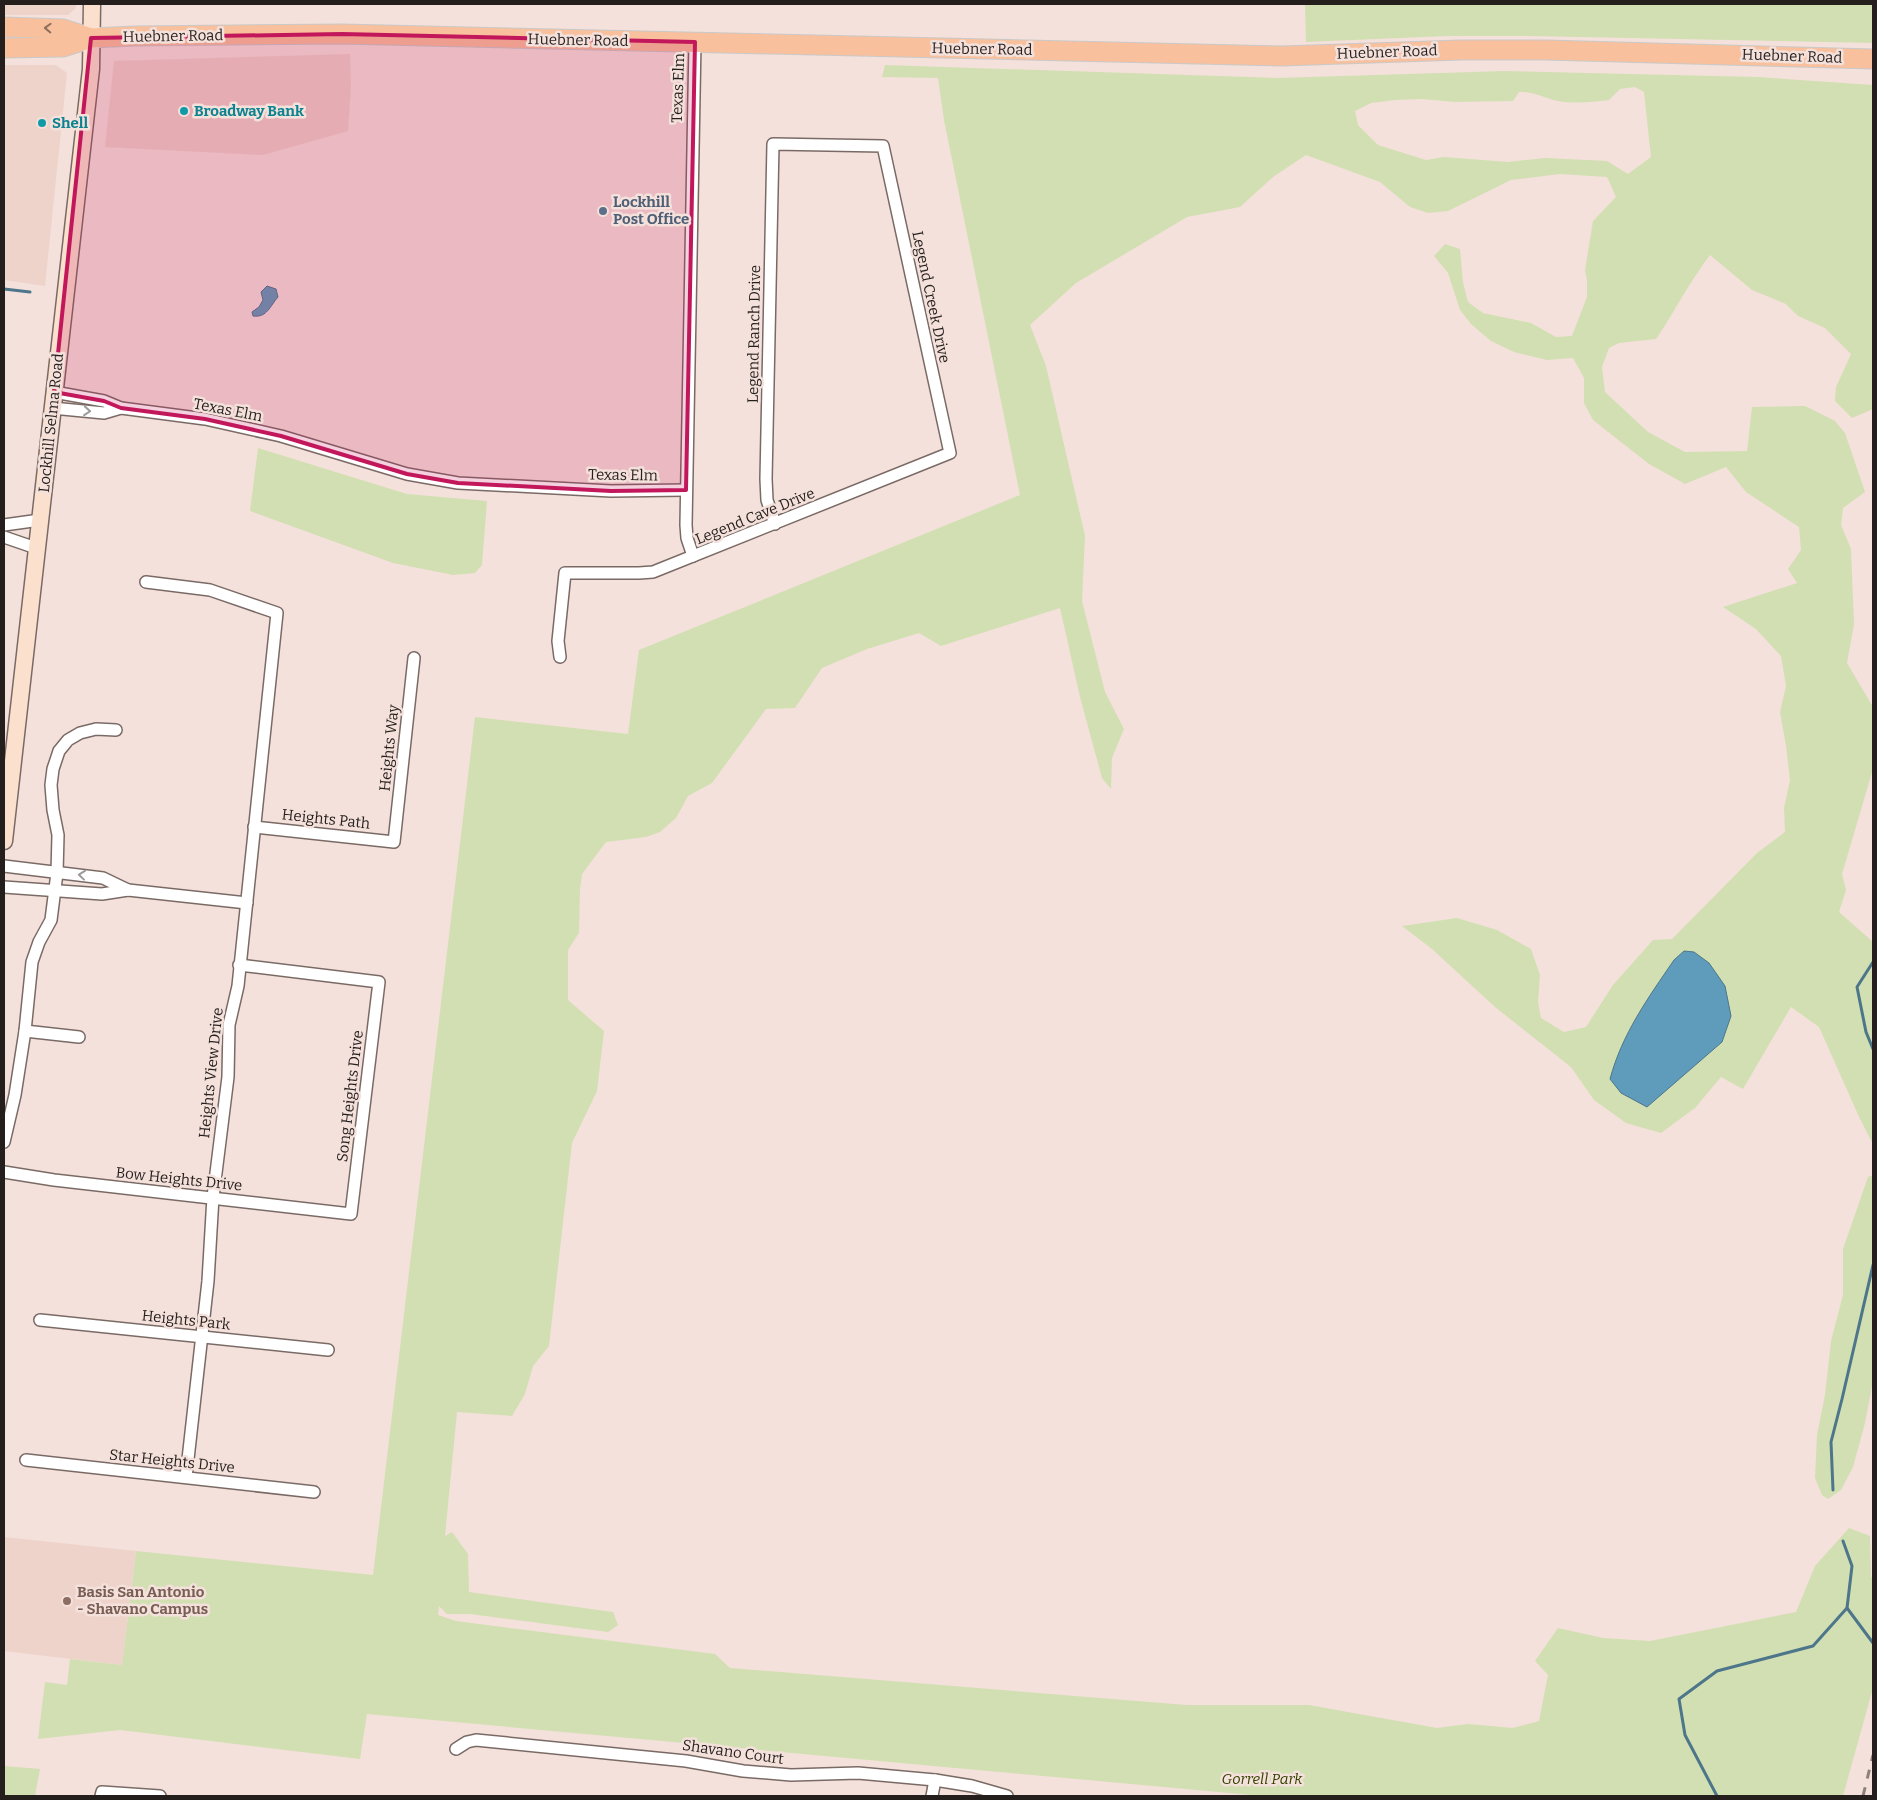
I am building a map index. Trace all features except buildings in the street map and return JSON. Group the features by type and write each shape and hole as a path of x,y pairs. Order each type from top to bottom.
{"main road":[{"name":"Lockhill Selma Road","path":"4,841 84,136 91,69 92,4"},
{"name":"Huebner Road","path":"4,27 63,29 92,38"},
{"name":"Huebner Road","path":"4,48 63,47 92,38 342,34 1273,56 1461,50 1546,50 1873,59"}],"street":[{"name":"Texas Elm","path":"53,400 104,401 121,408 205,419 282,436 407,474 458,483 611,491 686,490 695,42"},
{"name":"Legend Creek Drive","path":"773,144 883,146 950,453"},
{"name":"Legend Ranch Drive","path":"773,144 766,479 768,500 775,524"},
{"name":"Texas Elm","path":"53,400 104,413 121,408"},
{"name":"Legend Cave Drive","path":"560,657 558,641 565,573 646,572 662,568 950,453"},
{"path":"686,490 687,538 693,556"},
{"path":"4,525 40,520"},
{"path":"4,537 36,548"},
{"name":"Heights View Drive","path":"146,582 210,590 277,612 238,986 229,1025 228,1077 213,1197 208,1281 186,1477"},
{"name":"Heights Way","path":"394,842 414,658"},
{"path":"4,1142 15,1095 25,1031 32,962 39,942 51,920 55,891 58,835 53,810 51,784 53,769 59,751 68,740 80,733 96,729 116,730"},
{"name":"Heights Path","path":"254,827 394,842"},
{"path":"4,866 103,878 128,890"},
{"path":"4,887 102,894 128,890 247,903"},
{"name":"Song Heights Drive","path":"240,965 379,982 352,1214"},
{"path":"25,1031 79,1036"},
{"name":"Bow Heights Drive","path":"4,1172 54,1180 352,1214"},
{"name":"Heights Park","path":"40,1320 328,1350"},
{"name":"Star Heights Drive","path":"26,1460 314,1492"},
{"name":"Shavano Court","path":"456,1749 467,1742 476,1740 686,1760 743,1771 791,1775 858,1773 935,1780 972,1786 1007,1796"},
{"path":"932,1796 935,1780"},
{"path":"101,1794 160,1796"}],"highlighted area":[{"path":"342,34 695,42 686,490 611,491 458,483 407,474 281,436 205,419 121,408 104,401 54,392 91,38"}],"shaded area":[{"path":"4,4 76,4 76,8 68,15 4,15"},
{"path":"350,54 351,85 348,131 263,155 105,147 114,61"},
{"path":"4,65 56,65 67,73 45,286 4,280"},
{"name":"Basis San Antonio - Shavano Campus","path":"4,1537 136,1551 122,1665 4,1651"}],"green space":[{"path":"1305,4 1873,4 1873,43 1529,36 1448,36 1306,42"},
{"name":"Gorrell Park","path":"885,65 1277,78 1505,71 1757,77 1873,85 1873,409 1852,418 1835,401 1836,387 1851,354 1825,328 1798,316 1786,304 1752,290 1710,255 1656,339 1619,343 1609,348 1602,367 1605,392 1648,432 1685,452 1747,451 1752,407 1805,406 1835,421 1845,433 1865,492 1843,508 1841,525 1851,549 1854,624 1847,663 1873,707 1873,769 1842,874 1846,890 1839,912 1873,942 1873,1144 1819,1027 1791,1007 1743,1089 1721,1077 1695,1108 1661,1133 1626,1123 1594,1100 1571,1067 1495,1007 1432,949 1402,926 1457,918 1497,930 1531,949 1540,975 1538,1002 1541,1018 1564,1032 1586,1027 1613,985 1653,940 1672,939 1757,853 1785,832 1784,808 1790,780 1780,712 1786,686 1781,656 1756,629 1723,607 1797,583 1788,569 1801,550 1799,527 1746,492 1726,467 1685,484 1649,464 1593,420 1584,403 1584,378 1573,358 1547,360 1514,352 1491,341 1471,324 1460,310 1448,273 1434,256 1445,244 1460,249 1463,282 1468,302 1483,313 1531,323 1556,337 1572,336 1587,297 1585,270 1593,221 1616,197 1607,177 1560,174 1511,180 1448,211 1428,213 1410,207 1380,182 1306,155 1273,177 1240,207 1187,217 1076,283 1030,325 1046,366 1085,536 1082,601 1105,692 1124,729 1112,758 1111,789 1102,778 1080,697 1060,608 941,646 919,633 867,649 822,668 795,708 766,709 712,783 688,796 676,818 660,832 646,837 606,842 582,874 579,933 568,950 568,1000 604,1031 597,1091 572,1143 549,1346 533,1366 525,1394 512,1416 457,1412 445,1536 452,1532 468,1554 469,1592 613,1612 618,1625 608,1632 470,1614 447,1614 439,1606 438,1615 456,1621 715,1654 730,1668 1187,1705 1309,1705 1437,1728 1468,1724 1513,1728 1539,1721 1548,1675 1535,1661 1558,1628 1603,1638 1650,1641 1796,1612 1815,1566 1849,1528 1870,1536 1871,1577 1873,1578 1873,1688 1843,1796 1262,1796 367,1714 360,1759 120,1730 38,1739 45,1682 67,1685 70,1659 122,1665 136,1551 373,1575 475,717 628,734 639,650 1020,495 944,120 938,78 882,77","holes":["1635,87 1644,92 1651,157 1628,174 1607,161 1545,158 1508,162 1444,157 1426,160 1378,145 1358,125 1355,111 1371,103 1395,100 1513,101 1519,92 1524,92 1558,101 1584,102 1609,100 1620,89"]},
{"path":"258,448 407,494 487,501 482,565 475,573 453,575 393,563 250,511"},
{"path":"1873,1175 1873,1381 1865,1423 1853,1467 1841,1490 1828,1499 1822,1495 1815,1478 1817,1435 1825,1395 1831,1341 1843,1295 1843,1249 1868,1177"},
{"path":"4,1766 40,1769 35,1796 4,1796"}],"water":[{"path":"267,286 276,289 278,297 265,313 253,316 252,312 259,307 263,300 261,292"},
{"path":"1684,951 1694,952 1709,963 1725,986 1731,1016 1722,1042 1647,1107 1621,1093 1610,1079 1621,1047 1637,1017 1674,960"}],"waterway":[{"path":"4,289 30,292"},
{"path":"1873,962 1857,987 1866,1032 1873,1049"},
{"path":"1833,1490 1831,1442 1873,1265"},
{"path":"1717,1796 1685,1735 1679,1699 1717,1671 1813,1646 1847,1608 1852,1566 1843,1541"},
{"path":"1847,1608 1873,1643"}],"railway":[{"path":"1863,1796 1873,1755"}],"place":[{"name":"Broadway Bank","path":"184,111"},
{"name":"Shell","path":"42,123"},
{"name":"Lockhill Post Office","path":"603,211"},
{"name":"Basis San Antonio - Shavano Campus","path":"67,1601"}]}
